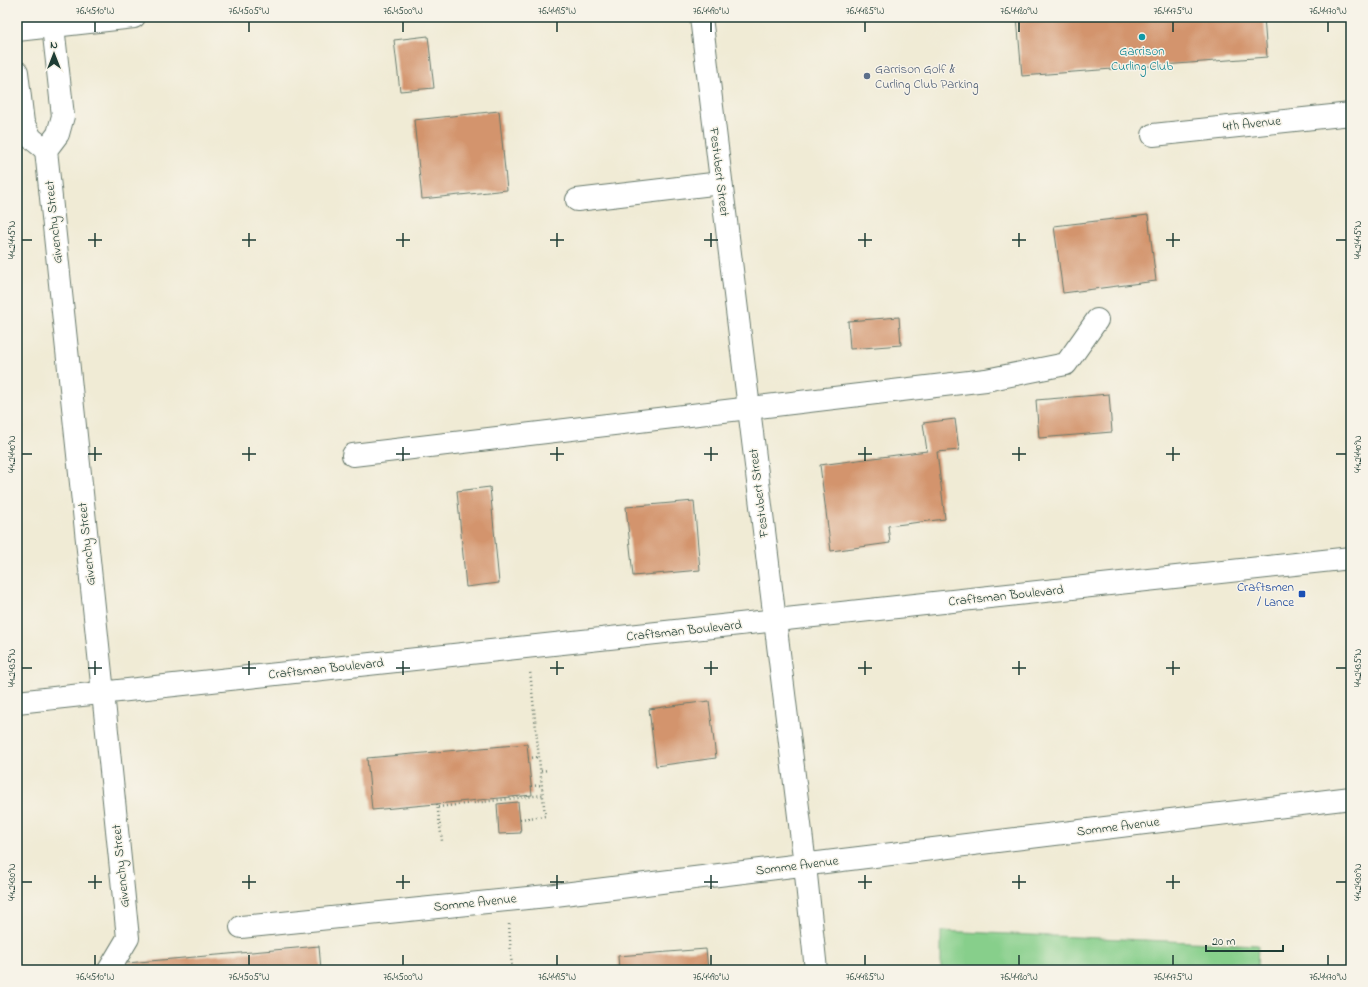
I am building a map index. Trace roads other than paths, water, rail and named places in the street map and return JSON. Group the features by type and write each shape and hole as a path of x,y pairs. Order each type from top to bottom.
{"street":[{"path":"17,30 134,17"},
{"name":"Festubert Street","path":"701,17 805,865 816,970"},
{"path":"17,72 24,123 31,138 46,150 58,134 63,116 53,26"},
{"name":"4th Avenue","path":"1153,135 1351,114"},
{"name":"Givenchy Street","path":"46,150 128,938 108,970"},
{"path":"577,200 721,183"},
{"path":"353,455 986,380 1066,364 1097,320"},
{"name":"Craftsman Boulevard","path":"17,702 1351,558"},
{"name":"Somme Avenue","path":"241,927 508,900 1351,798"}],"place":[{"name":"Garrison Curling Club","path":"1142,37"},
{"name":"Garrison Golf & Curling Club Parking","path":"867,76"},
{"name":"Craftsmen / Lance","path":"1302,594"}]}
